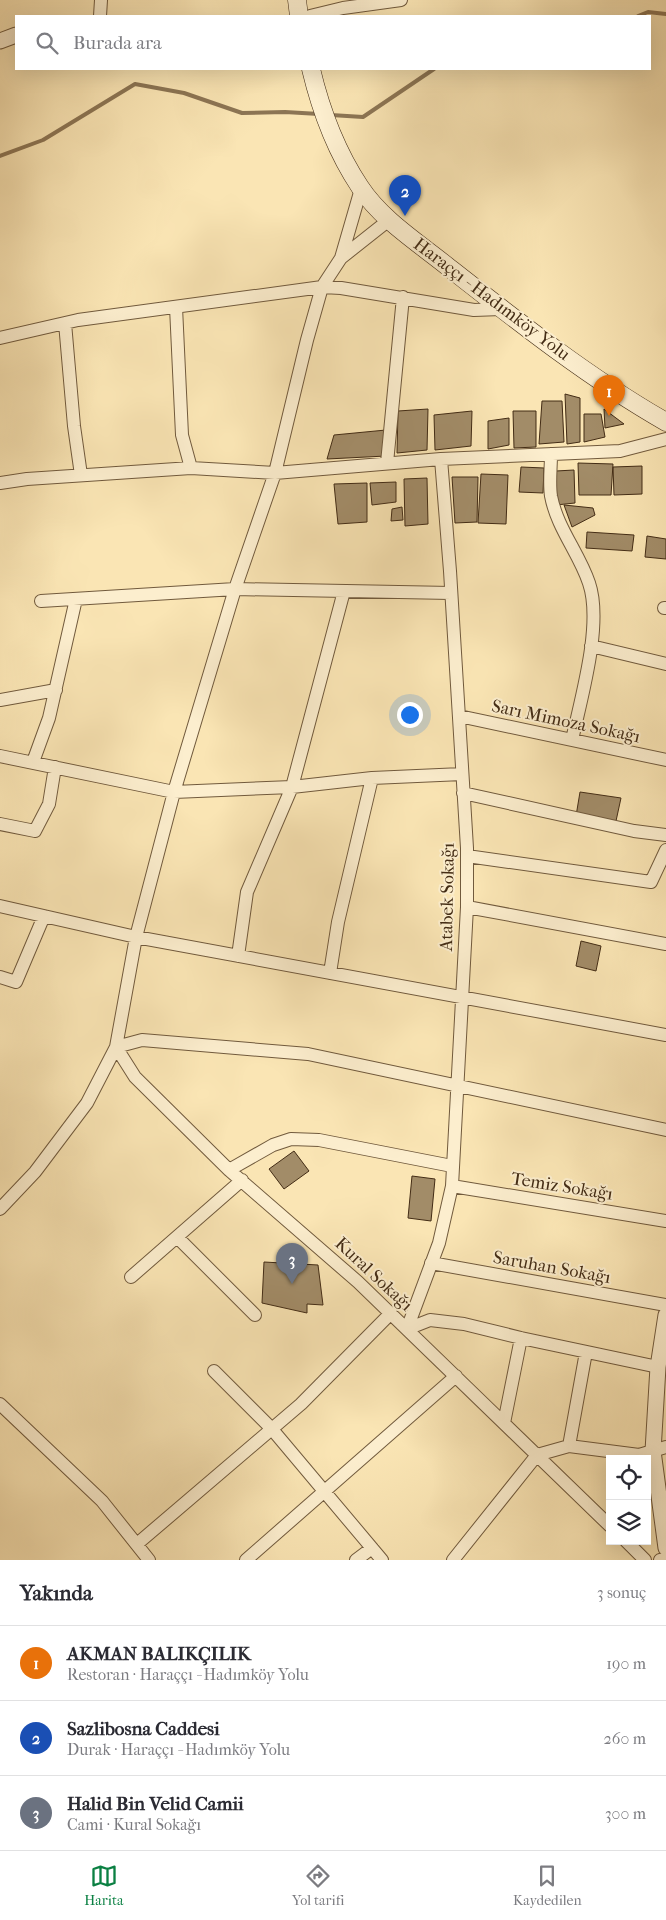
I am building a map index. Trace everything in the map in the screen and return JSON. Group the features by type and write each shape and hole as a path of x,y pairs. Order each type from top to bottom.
{"main road":[{"path":"297,0 299,15"},
{"name":"Haraççı - Hadımköy Yolu","path":"313,77 335,143 361,188 389,220 501,309 631,402 666,422"}],"street":[{"path":"100,15 101,0"},
{"path":"313,15 341,4 401,0"},
{"path":"0,41 15,35"},
{"path":"0,1209 35,1172 87,1102 116,1047 136,937 174,792 235,589 275,473 307,340 322,288 341,258 361,188"},
{"path":"341,258 389,220"},
{"path":"0,338 65,323 176,306 322,288 341,288 474,310 501,309"},
{"path":"387,463 403,297"},
{"path":"176,306 182,435 191,468"},
{"path":"65,323 74,426 81,475"},
{"path":"0,483 81,475 191,468 275,473 441,459 620,451 666,439"},
{"path":"551,454 550,495 557,517 589,583 593,604 591,646 572,740"},
{"name":"Atabek Sokağı","path":"407,1329 439,1243 452,1186 467,907 467,856 459,716 441,459"},
{"path":"41,601 235,589 451,593"},
{"path":"238,956 248,892 292,787 344,591"},
{"path":"32,762 49,718 76,599"},
{"path":"591,646 666,664"},
{"path":"0,700 56,690"},
{"name":"Sarı Mimoza Sokağı","path":"459,716 666,760"},
{"path":"0,756 174,792 292,787 372,778 462,774"},
{"path":"0,824 35,831 49,804 55,767"},
{"path":"330,973 338,922 372,778"},
{"path":"463,794 634,831 666,836"},
{"path":"467,856 651,882 666,850"},
{"path":"0,906 136,937 666,1035"},
{"path":"467,907 666,944"},
{"path":"0,976 16,982 44,916"},
{"path":"116,1047 142,1040 308,1054 666,1130"},
{"name":"Kural Sokağı","path":"116,1047 135,1077 229,1170 324,1250 606,1522"},
{"path":"229,1170 272,1145 291,1139 319,1140 452,1166"},
{"path":"131,1277 242,1180"},
{"name":"Temiz Sokağı","path":"452,1186 666,1221"},
{"path":"177,1237 255,1316"},
{"name":"Saruhan Sokağı","path":"431,1263 666,1305"},
{"path":"136,1544 301,1404 390,1313"},
{"path":"666,1315 658,1367 660,1449 666,1548"},
{"path":"407,1329 430,1320 464,1324 658,1367"},
{"path":"504,1423 521,1338"},
{"path":"569,1446 586,1352"},
{"path":"214,1371 271,1428 382,1560"},
{"path":"246,1560 326,1492 456,1376"},
{"path":"0,1404 102,1501 149,1560"},
{"path":"453,1560 537,1455 569,1446 639,1455 660,1449"},
{"path":"630,1545 645,1560"},
{"path":"356,1560 372,1548"},
{"path":"660,1560 666,1559"}],"building":[{"path":"565,394 580,398 580,442 567,444"},
{"path":"542,401 562,401 564,442 539,444"},
{"path":"428,409 427,450 397,453 398,411"},
{"path":"604,409 624,424 605,428"},
{"path":"472,411 471,446 435,450 434,415"},
{"path":"513,411 536,411 536,447 514,448"},
{"path":"584,414 601,414 605,437 584,442"},
{"path":"509,418 509,445 488,449 488,421"},
{"path":"386,430 386,456 327,459 334,435"},
{"path":"578,463 613,464 611,495 579,495"},
{"path":"642,466 642,494 614,495 613,467"},
{"path":"521,467 544,468 543,493 519,492"},
{"path":"574,470 575,503 556,505 556,471"},
{"path":"481,474 508,475 506,524 478,523"},
{"path":"452,477 478,477 477,522 455,523"},
{"path":"427,478 428,524 405,526 404,479"},
{"path":"396,482 396,502 372,505 370,483"},
{"path":"367,483 367,522 338,524 334,484"},
{"path":"564,505 593,508 595,515 572,527"},
{"path":"402,507 403,520 391,521 392,509"},
{"path":"587,532 634,535 632,551 586,548"},
{"path":"647,536 666,539 666,559 645,557"},
{"path":"580,792 621,798 616,821 576,816"},
{"path":"581,941 601,946 596,971 576,966"},
{"path":"294,1151 309,1171 284,1189 269,1169"},
{"path":"412,1176 435,1179 431,1221 408,1218"},
{"path":"264,1262 318,1265 323,1305 307,1304 307,1313 262,1303"}],"waterway":[{"path":"640,15 648,12 666,14"},
{"path":"331,115 363,117 433,70"},
{"path":"0,156 43,140 135,84 184,93 242,113 285,112 319,114"}],"place":[{"name":"Sazlibosna Caddesi","path":"405,216"},
{"name":"AKMAN BALIKÇILIK","path":"609,416"},
{"name":"Halid Bin Velid Camii","path":"292,1284"}]}
